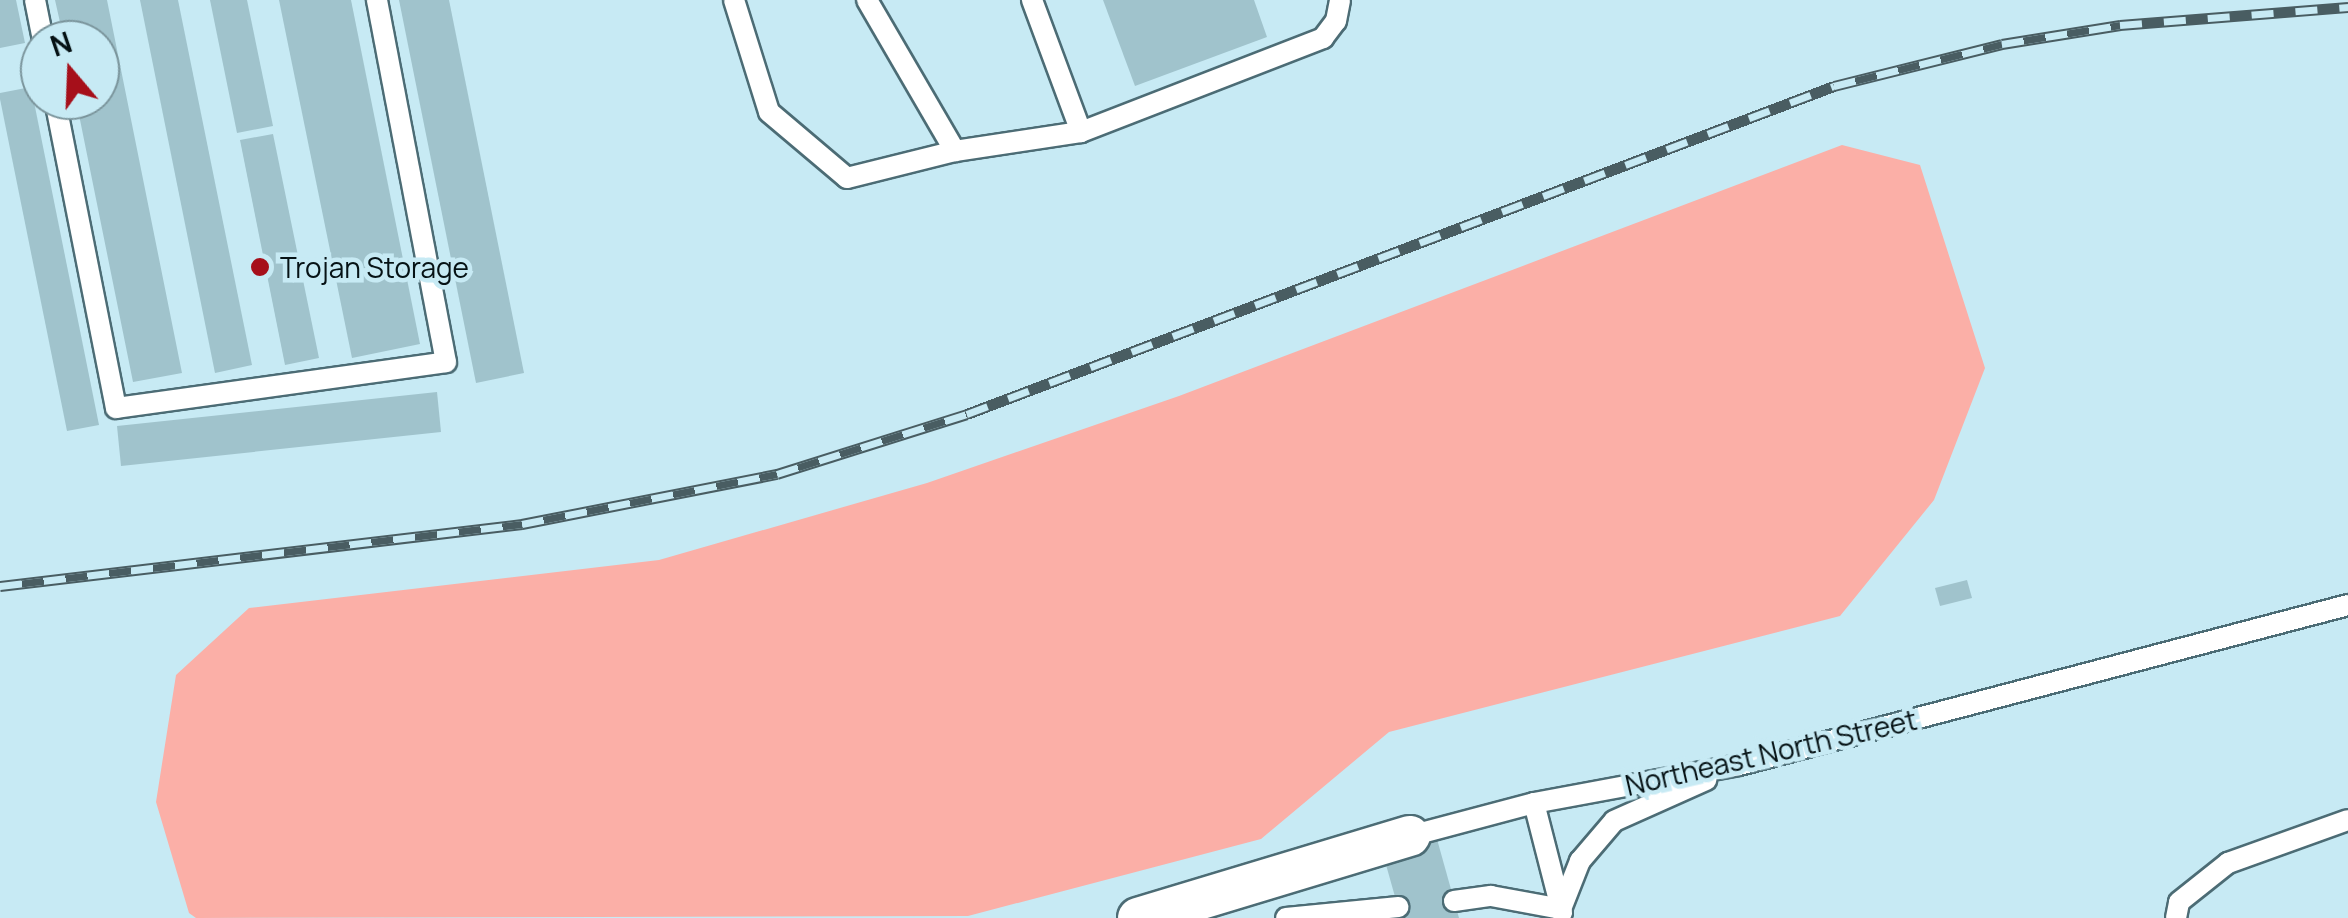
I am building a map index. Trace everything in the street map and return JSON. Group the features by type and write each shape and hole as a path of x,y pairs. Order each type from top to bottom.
{"street":[{"name":"Northeast North Street","path":"1154,917 1410,836"}],"lane":[{"path":"59,120 116,408 446,362 377,0"},
{"path":"734,0 769,112 847,178 955,151 1081,132 1323,38 1336,21 1340,0"},
{"path":"867,0 955,151"},
{"path":"1032,0 1081,132"},
{"name":"Northeast North Street","path":"1410,836 1534,803 1740,765 2348,605"},
{"path":"1562,914 1580,861 1614,821 1740,765"},
{"path":"1534,803 1562,914"},
{"path":"2176,918 2179,902 2228,862 2348,820"},
{"path":"1454,901 1491,896 1562,914"},
{"path":"1286,918 1398,907"}],"shaded area":[{"path":"1842,145 1920,165 1985,368 1934,500 1840,616 1389,732 1261,839 968,916 196,918 189,913 156,802 176,675 249,608 659,560 927,483 1179,396"}],"building":[{"path":"0,0 16,0 20,44 0,48"},
{"path":"55,0 107,0 111,20 60,20"},
{"path":"140,0 178,0 252,365 215,373"},
{"path":"210,0 247,0 273,126 237,133"},
{"path":"279,0 351,0 420,344 352,358"},
{"path":"399,0 449,0 524,373 476,383"},
{"path":"1103,0 1254,0 1267,37 1135,86"},
{"path":"120,65 182,373 133,382 80,120 120,120"},
{"path":"20,89 20,120 38,120 99,425 67,431 0,93"},
{"path":"273,134 319,358 285,365 240,140"},
{"path":"437,392 441,432 121,466 117,426"},
{"path":"1967,580 1972,598 1940,606 1935,588"},
{"path":"1435,832 1459,918 1401,918 1381,847"}],"railway":[{"path":"0,586 522,524 777,474 967,414 1834,86 2002,44 2120,25 2348,7"}],"place":[{"name":"Trojan Storage","path":"260,267"}]}
